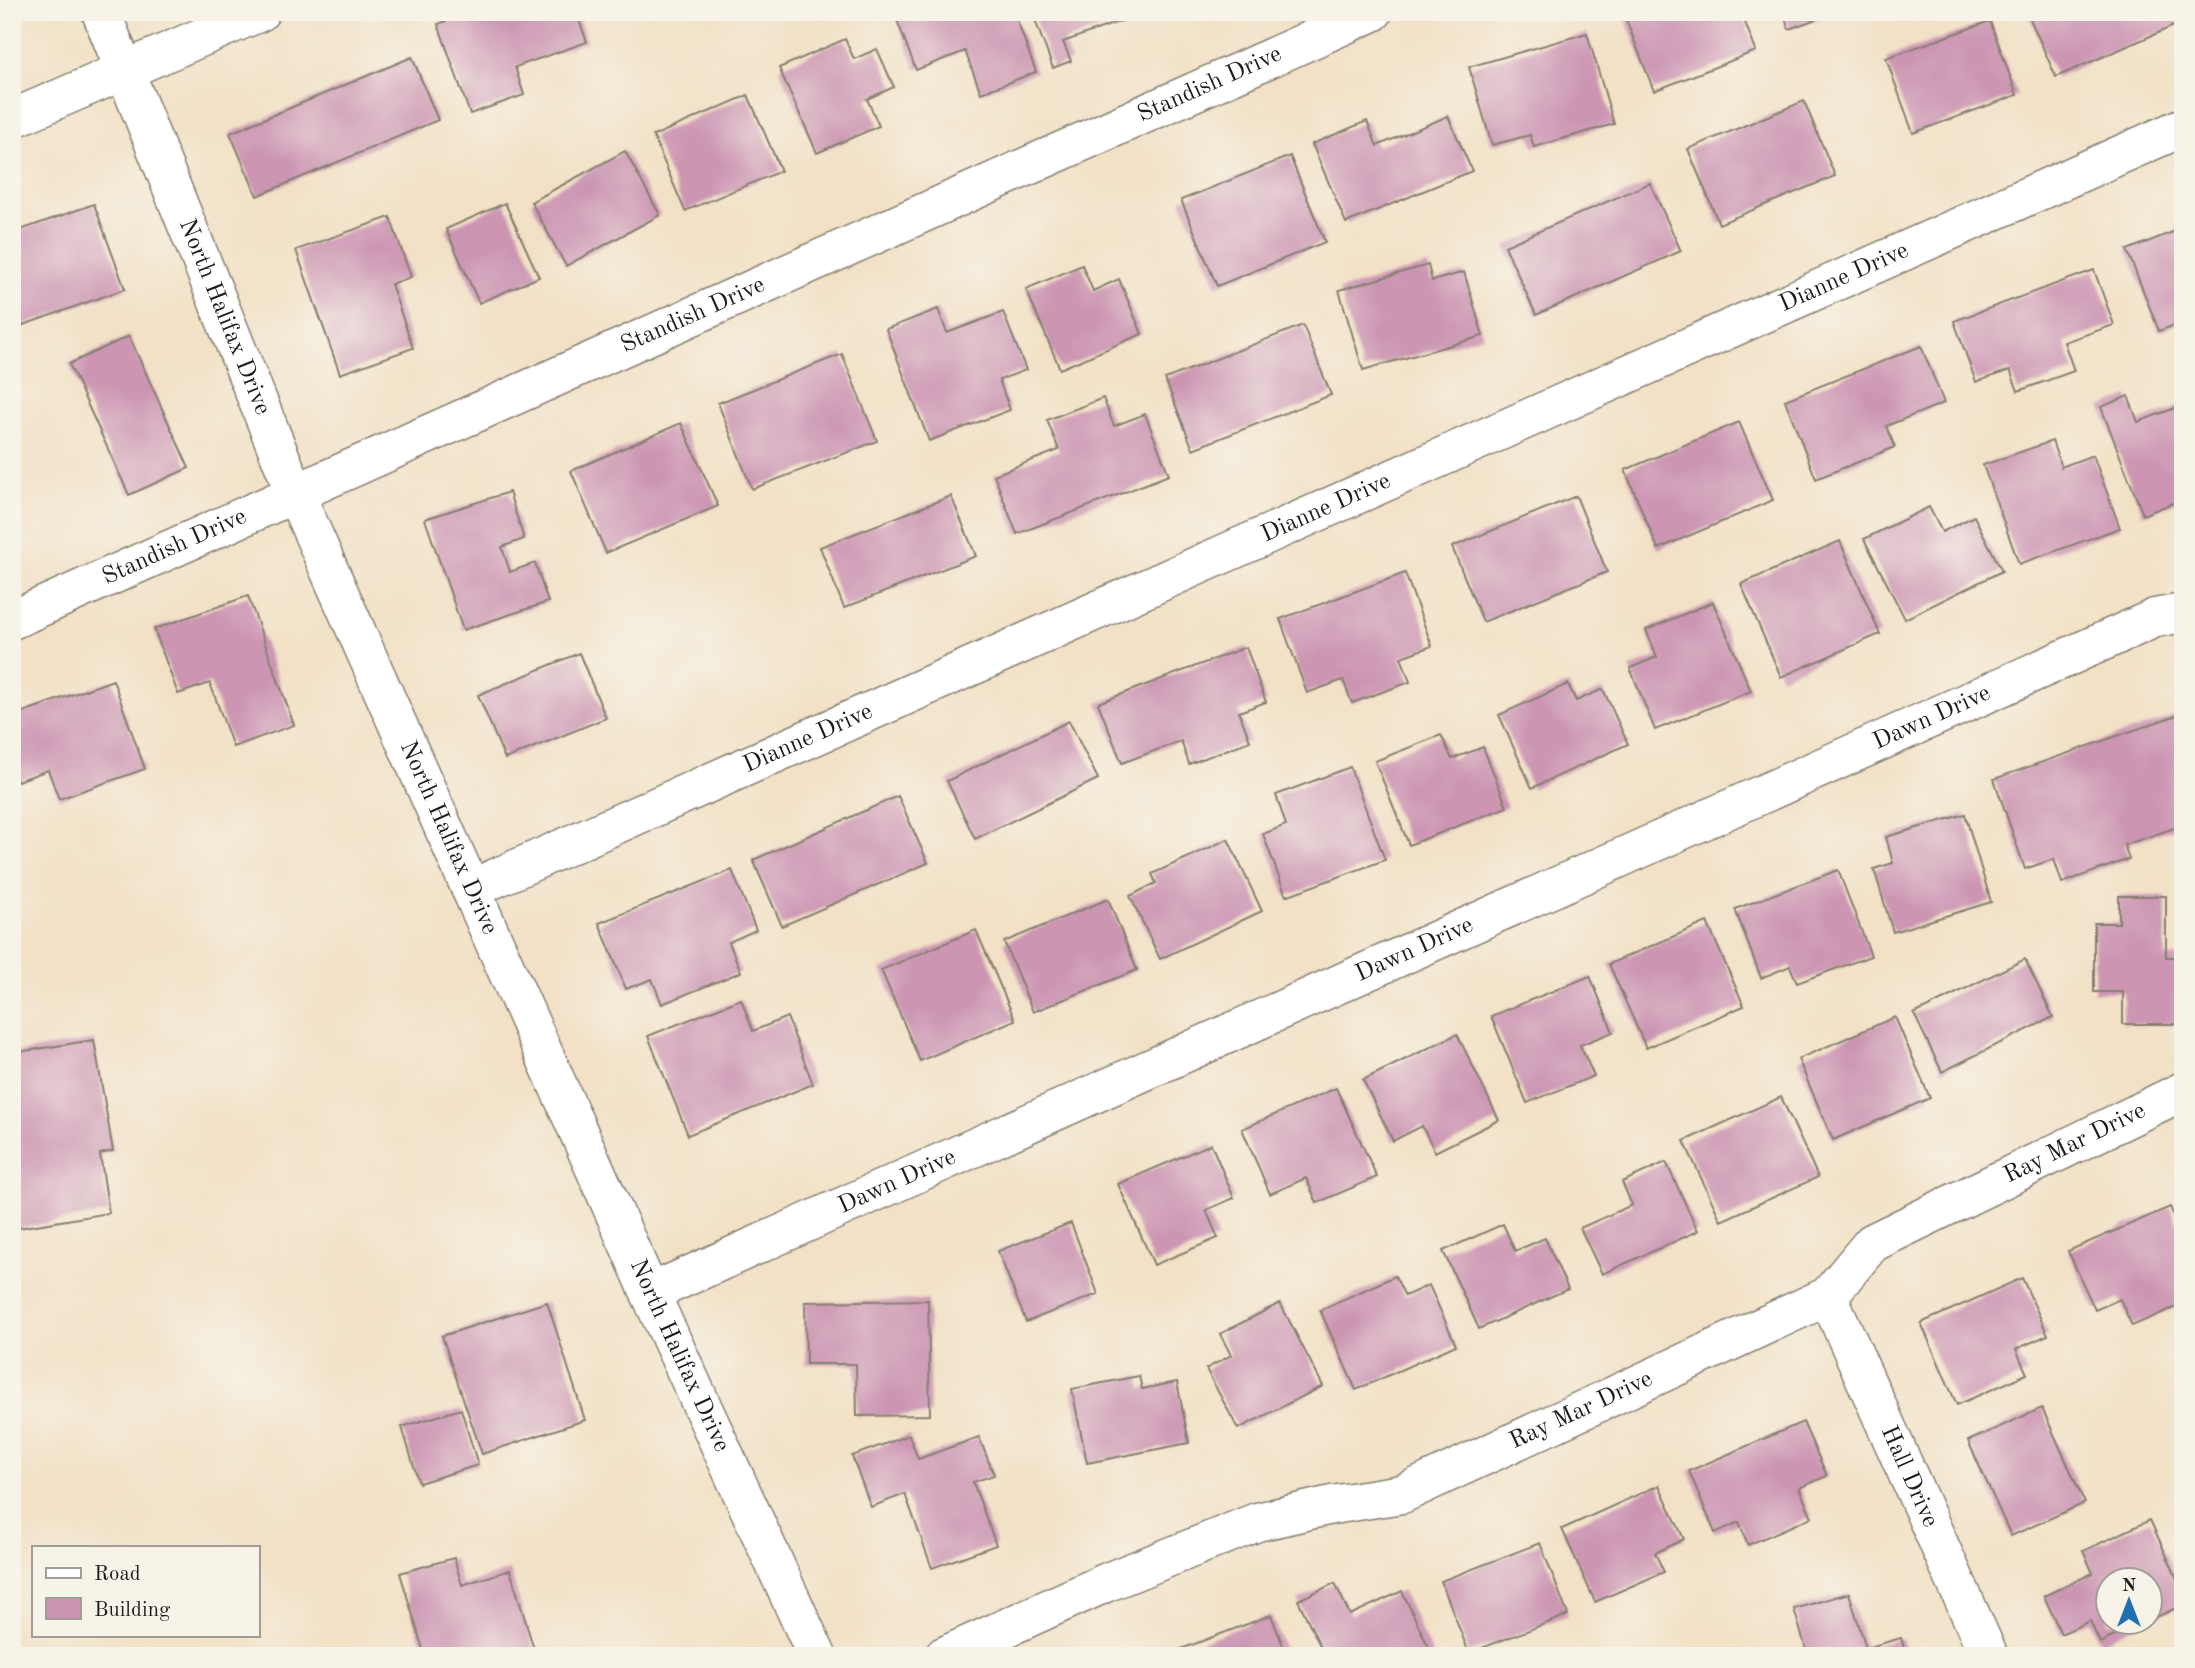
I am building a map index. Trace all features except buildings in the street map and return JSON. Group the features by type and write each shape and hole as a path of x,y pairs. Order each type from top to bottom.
{"street":[{"name":"North Halifax Drive","path":"101,12 295,493 650,1293 817,1656"},
{"path":"12,119 260,12"},
{"name":"Standish Drive","path":"12,620 1373,12"},
{"name":"Dianne Drive","path":"471,889 2183,127"},
{"name":"Dawn Drive","path":"650,1293 2155,618 2183,613"},
{"name":"Ray Mar Drive","path":"944,1656 1105,1583 1257,1522 1332,1505 1402,1494 1828,1296 1872,1243 2183,1091"},
{"name":"Hall Drive","path":"1828,1296 1989,1656"}]}
